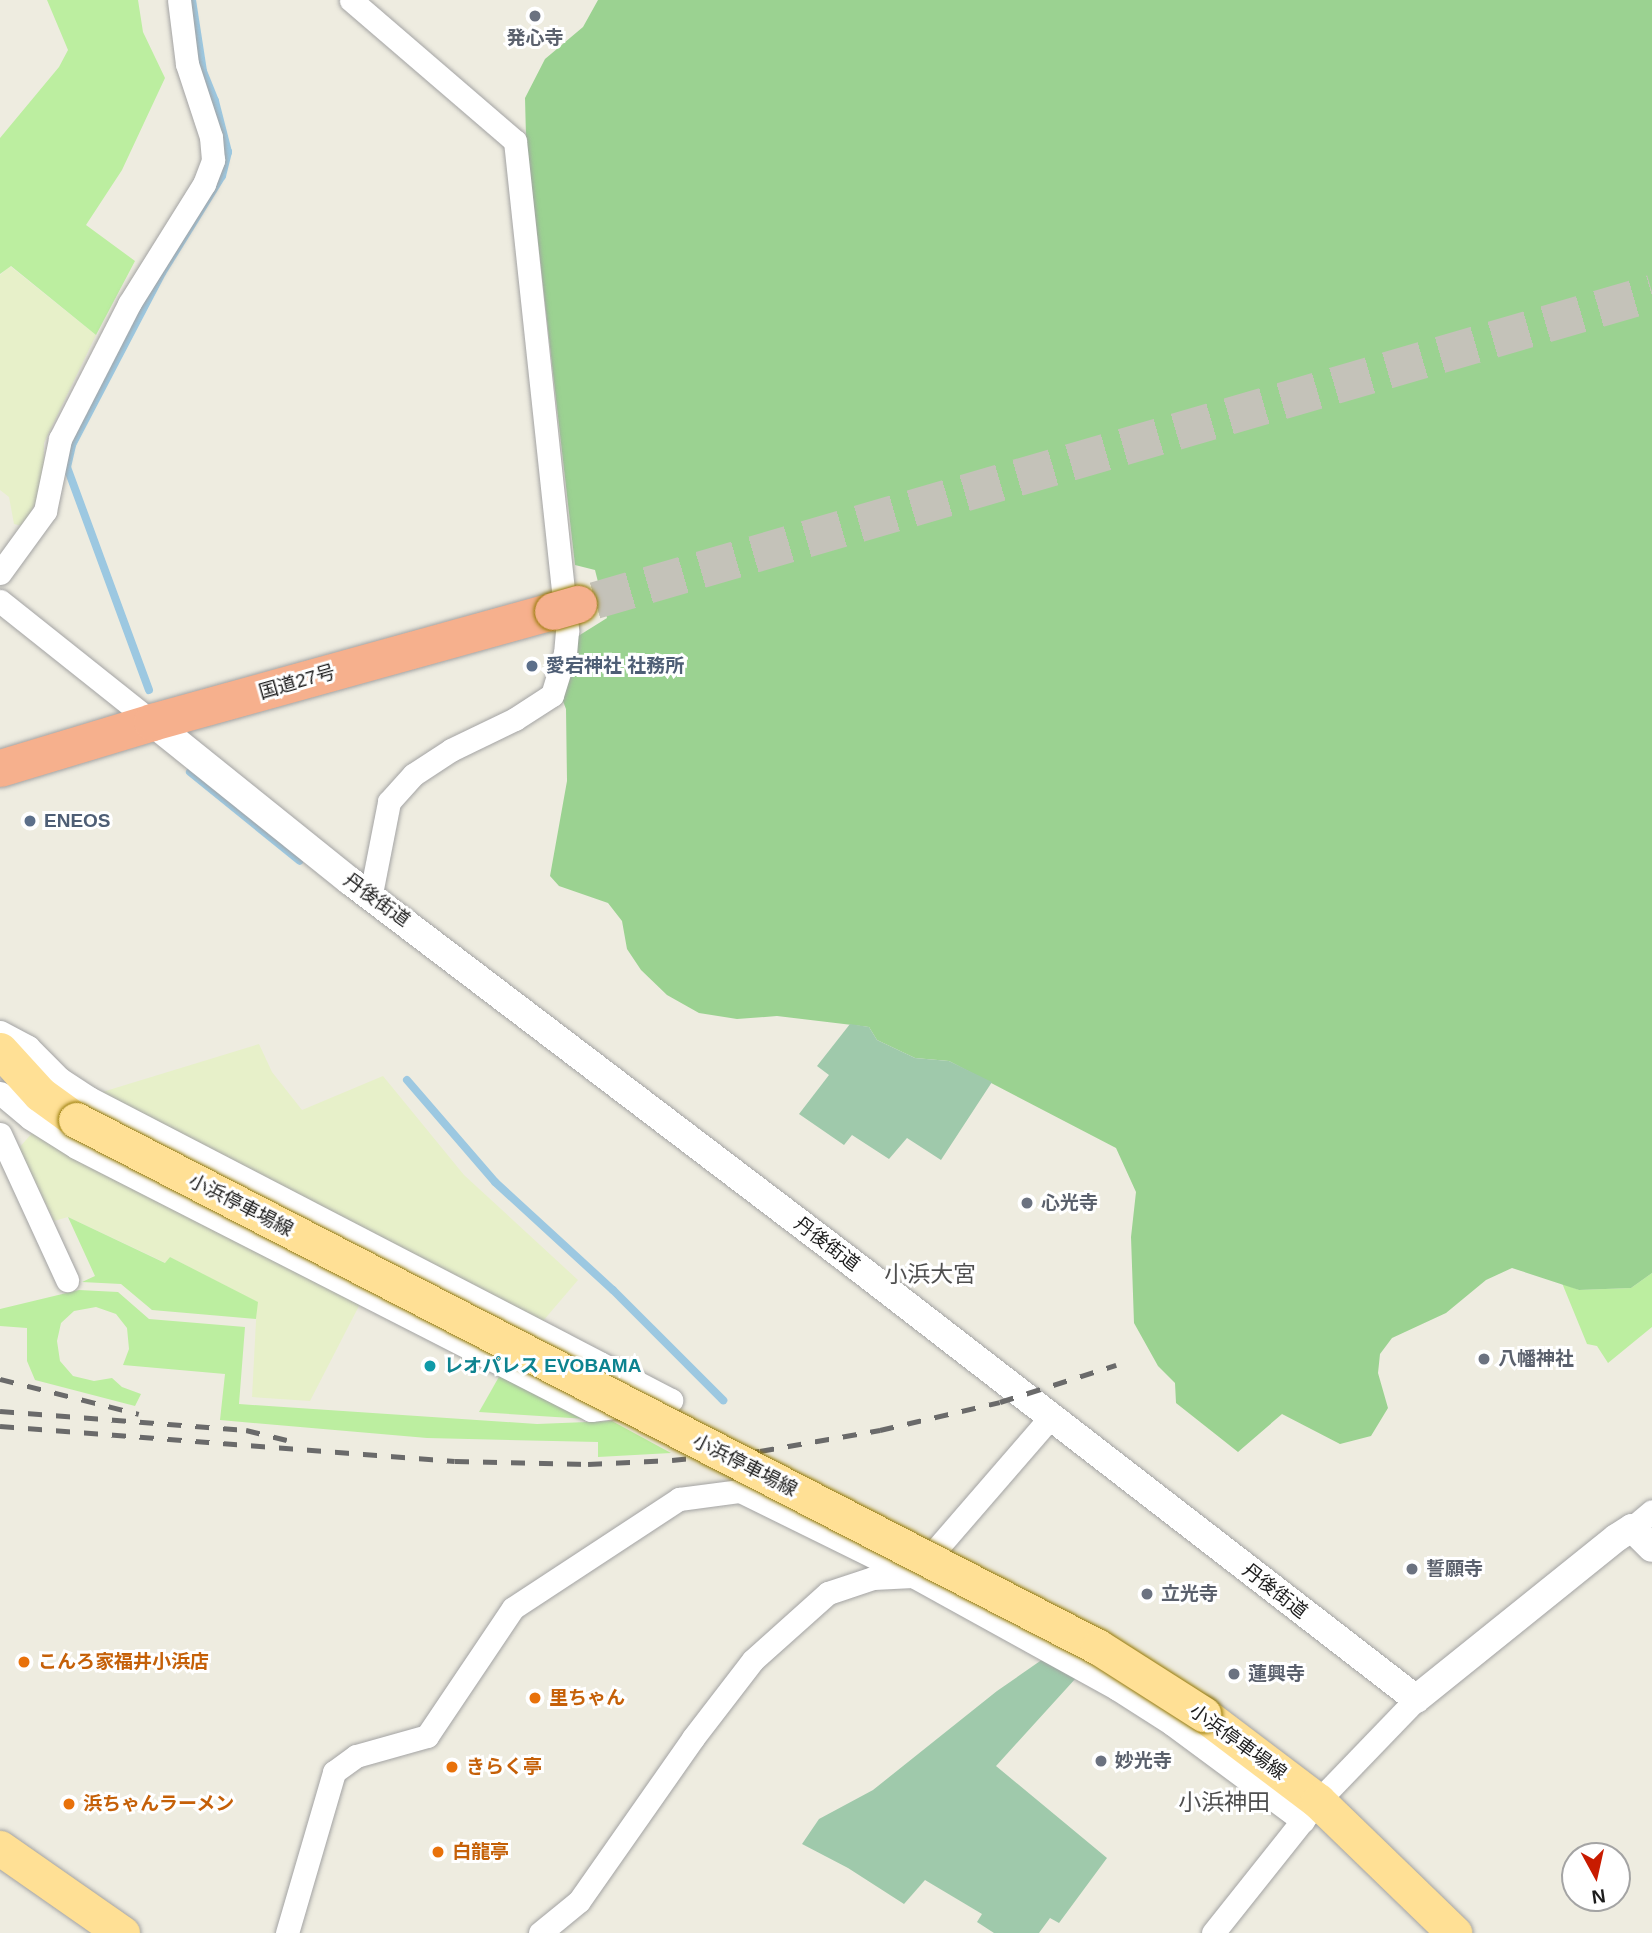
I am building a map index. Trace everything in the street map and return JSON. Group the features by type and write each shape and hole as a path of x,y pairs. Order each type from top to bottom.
{"highway":[{"name":"国道27号","path":"0,768 152,722 575,605"}],"main road":[{"name":"小浜停車場線","path":"0,1050 40,1094 76,1120 1086,1641 1203,1714 1454,1933"},
{"path":"0,1849 122,1933"}],"street":[{"path":"0,573 46,511 60,439 135,293 204,184 213,160 211,137 187,64 179,0"},
{"path":"351,0 515,141 567,631 565,653 552,695 515,719 451,750 413,775 389,802 371,894"},
{"name":"丹後街道","path":"0,601 371,894 1416,1699"},
{"path":"0,1032 28,1047 60,1079 89,1098 671,1400 591,1410 76,1147 53,1134 0,1093"},
{"path":"0,1134 67,1280"},
{"path":"540,1933 579,1901 693,1738 753,1660 828,1593 873,1578 912,1576 1050,1418"},
{"path":"287,1933 334,1772 356,1756 426,1736 513,1608 679,1499 740,1492 912,1576 1116,1688 1311,1811"},
{"path":"1213,1933 1311,1811 1416,1699 1642,1520 1652,1548"}],"green space":[{"path":"47,0 138,0 143,32 165,78 122,170 86,225 135,261 96,335 11,266 0,274 0,138 59,67 68,50"},
{"path":"598,0 1652,0 1652,1273 1631,1288 1579,1290 1512,1268 1486,1280 1446,1313 1392,1338 1380,1354 1378,1373 1388,1408 1371,1436 1340,1444 1282,1414 1238,1452 1176,1403 1175,1383 1158,1366 1134,1323 1131,1237 1136,1192 1116,1148 949,1061 915,1058 877,1040 869,1027 777,1016 737,1019 699,1013 667,995 641,970 627,949 622,921 608,903 559,886 550,876 567,781 566,709 561,696 575,638 607,618 595,570 575,565 526,137 525,98 545,59 583,27"},
{"path":"10,266 96,335 44,443 44,463 36,502 23,526 14,524 9,497 0,490 0,275"},
{"path":"850,1024 869,1027 877,1040 915,1058 949,1061 992,1082 941,1160 907,1138 889,1159 852,1135 844,1145 799,1114 829,1075 817,1066"},
{"path":"259,1044 272,1072 302,1110 383,1076 464,1175 578,1280 543,1321 99,1093"},
{"path":"33,1132 361,1302 310,1401 252,1397 257,1302 170,1257 166,1263 68,1217 54,1221 19,1148"},
{"path":"68,1217 165,1263 170,1257 258,1302 256,1319 152,1310 121,1284 82,1282 95,1276"},
{"path":"1652,1273 1652,1327 1608,1363 1597,1346 1587,1344 1562,1283 1579,1290 1631,1288"},
{"path":"79,1290 118,1292 149,1319 245,1327 239,1404 537,1424 612,1421 671,1453 598,1457 598,1442 427,1438 220,1420 225,1374 123,1365 129,1349 127,1328 116,1314 96,1307 74,1311 61,1323 57,1341 60,1361 73,1376 94,1381 112,1378 122,1387 141,1394 135,1406 35,1380 27,1361 27,1328 0,1326 0,1309"},
{"path":"500,1375 587,1419 479,1412"},
{"path":"1043,1659 1076,1678 996,1766 1107,1858 1059,1923 1050,1918 1039,1933 994,1933 977,1922 982,1914 925,1880 904,1904 848,1868 802,1844 819,1819 873,1790 997,1691"}],"waterway":[{"path":"149,690 67,467 72,445 162,273 222,176 228,152 215,101 203,71 192,0"},
{"path":"190,772 300,861"},
{"path":"407,1080 495,1182 613,1290 723,1400"}],"tunnel":[{"path":"595,600 1652,293"}],"railway":[{"path":"0,1426 455,1461 588,1464 672,1460 760,1451 880,1430 1000,1402 1116,1365"},
{"path":"0,1379 139,1414"},
{"path":"0,1411 246,1430 287,1440"}],"place":[{"name":"発心寺","path":"535,16"},
{"name":"愛宕神社 社務所","path":"532,666"},
{"name":"ENEOS","path":"30,821"},
{"name":"心光寺","path":"1027,1203"},
{"name":"八幡神社","path":"1484,1359"},
{"name":"レオパレス EVOBAMA","path":"430,1366"},
{"name":"誓願寺","path":"1412,1569"},
{"name":"立光寺","path":"1147,1594"},
{"name":"こんろ家福井小浜店","path":"24,1662"},
{"name":"蓮興寺","path":"1234,1674"},
{"name":"里ちゃん","path":"535,1698"},
{"name":"妙光寺","path":"1101,1761"},
{"name":"きらく亭","path":"452,1767"},
{"name":"浜ちゃんラーメン","path":"69,1804"},
{"name":"白龍亭","path":"438,1852"}],"district":[{"name":"小浜大宮","path":"930,1274"},
{"name":"小浜神田","path":"1224,1802"}]}
